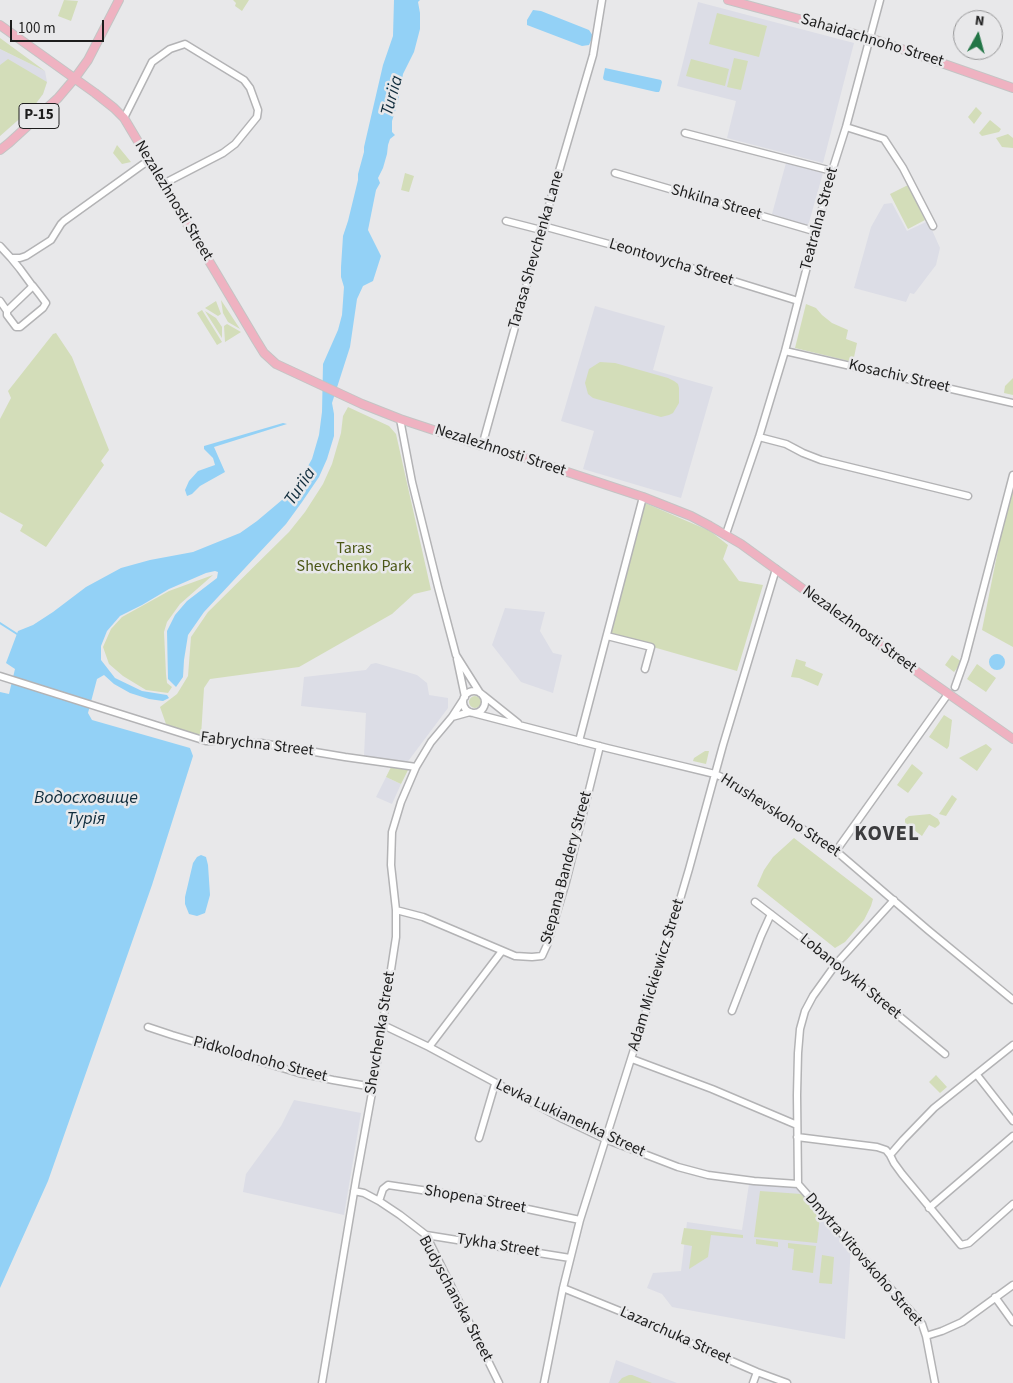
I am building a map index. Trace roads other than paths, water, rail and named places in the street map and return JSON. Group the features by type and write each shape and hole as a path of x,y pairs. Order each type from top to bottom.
{"main road":[{"path":"75,78 88,60 119,0"},
{"name":"Sahaidachnoho Street","path":"728,0 870,38 1013,88"},
{"name":"Nezalezhnosti Street","path":"0,25 75,78 124,118 264,353 276,364 362,404 400,419 643,497 691,516 726,534 1013,739"},
{"name":"Р-15","path":"0,150 10,144 58,98 75,78"}],"street":[{"name":"Tarasa Shevchenka Lane","path":"482,446 542,228 593,55 602,0"},
{"name":"Teatralna Street","path":"726,534 759,437 785,351 832,171 846,127 880,0"},
{"path":"866,52 877,44 884,43"},
{"path":"124,118 152,62 170,49 185,44 244,80 250,88 258,110 257,117 235,144 223,153 163,184"},
{"path":"846,127 884,138 903,168 933,226"},
{"path":"684,132 832,171"},
{"path":"6,256 20,258 26,256 51,240 61,224 149,160"},
{"name":"Shkilna Street","path":"616,173 817,232"},
{"name":"Leontovycha Street","path":"506,221 542,228 656,258 798,301"},
{"path":"0,246 6,256 46,303 43,308 20,327 16,327 0,301"},
{"path":"7,311 33,286"},
{"name":"Kosachiv Street","path":"785,351 1013,403"},
{"path":"400,419 416,499 456,655 464,707 472,713 521,725"},
{"path":"759,437 786,444 821,460 968,496"},
{"path":"955,687 965,659 1013,474"},
{"path":"579,741 643,497"},
{"name":"Adam Mickiewicz Street","path":"544,1383 562,1288 580,1220 632,1059 776,569"},
{"path":"607,636 651,647 645,668"},
{"path":"452,717 477,713 483,708 485,702 456,655"},
{"name":"Fabrychna Street","path":"0,676 206,741 261,743 345,758 416,767"},
{"path":"464,698 473,691 481,694"},
{"name":"Hrushevskoho Street","path":"481,694 521,725 715,774 735,784 836,851 1013,1000"},
{"path":"836,851 948,694"},
{"name":"Shevchenka Street","path":"322,1383 373,1087 396,937 396,910 391,865 392,832 401,802 416,767 431,742 452,717 464,698"},
{"name":"Stepana Bandery Street","path":"396,910 423,917 514,956 542,956 566,882 600,746"},
{"name":"Dmytra Vitovskoho Street","path":"894,900 836,964 813,996 805,1011 800,1029 797,1062 798,1184 922,1324 935,1383"},
{"name":"Lobanovykh Street","path":"755,902 836,964 945,1054"},
{"path":"732,1011 771,914"},
{"path":"429,1047 502,951"},
{"name":"Levka Lukianenka Street","path":"383,1025 429,1047 563,1119 678,1167 708,1175 798,1184"},
{"name":"Pidkolodnoho Street","path":"148,1027 172,1036 299,1073 373,1087"},
{"path":"890,1155 934,1108 1013,1046"},
{"path":"632,1059 712,1089 797,1125"},
{"path":"977,1075 1013,1121"},
{"path":"479,1138 495,1084"},
{"path":"929,1208 1013,1136"},
{"path":"797,1137 877,1147 886,1150 902,1174 960,1245 969,1243 1013,1204"},
{"name":"Shopena Street","path":"379,1201 383,1189 388,1186 475,1198 580,1220"},
{"name":"Budyschanska Street","path":"354,1191 364,1193 379,1201 426,1235 499,1383"},
{"name":"Tykha Street","path":"426,1235 570,1258"},
{"path":"926,1336 942,1332 962,1322 1013,1285"},
{"name":"Lazarchuka Street","path":"562,1288 632,1316 757,1372 787,1383"},
{"path":"995,1297 1013,1322"},
{"path":"753,1383 757,1372"}],"water":[{"name":"Водосховище Турія","path":"394,0 420,0 418,2 420,29 414,52 403,74 398,102 392,121 392,132 395,135 390,139 383,168 378,178 380,183 376,190 368,230 381,256 373,281 363,286 357,299 350,347 332,403 334,436 319,477 286,524 204,612 188,635 183,677 176,687 168,679 167,631 175,615 187,601 217,578 218,572 206,573 169,589 120,616 107,631 101,646 101,660 115,678 142,691 167,695 169,698 163,701 130,693 114,684 104,675 97,679 88,713 92,720 190,748 193,756 152,885 48,1181 0,1288 0,692 9,694 15,669 6,663 18,631 33,625 86,587 121,568 150,560 193,552 240,533 295,489 312,459 319,435 322,412 323,364 338,330 342,315 344,287 341,277 343,236 358,180 383,65 393,36"},
{"path":"533,10 541,11 589,30 593,36 589,45 582,46 527,25 527,20"},
{"path":"605,68 661,80 660,90 656,92 604,80"},
{"path":"283,423 287,424 214,447 225,472 200,486 187,496 185,490 189,481 198,471 215,465 213,458 204,449 204,446"},
{"path":"997,654 1005,662 997,670 989,662"},
{"path":"201,855 206,857 208,865 210,895 205,913 197,916 189,914 185,904 185,897 193,863"}],"waterway":[{"path":"0,623 17,634"}],"district":[{"name":"KOVEL","path":"887,835"}],"water label":[{"name":"Turiia","path":"393,96"},
{"name":"Turiia","path":"301,487"}],"park label":[{"name":"Taras Shevchenko Park","path":"354,558"}]}
